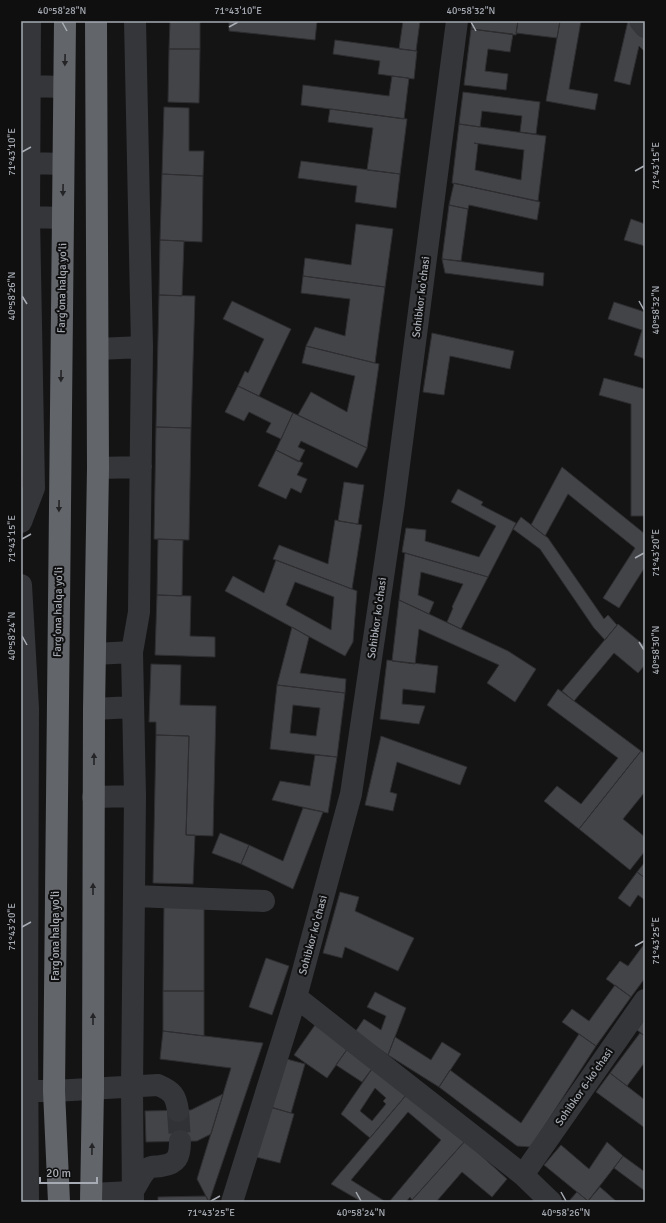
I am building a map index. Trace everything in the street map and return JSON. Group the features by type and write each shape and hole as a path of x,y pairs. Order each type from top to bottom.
{"highway":[{"name":"Farg‘ona halqa yo‘li","path":"59,1202 54,1091 54,1037 65,21"},
{"path":"91,1198 93,1089 93,797 98,468 96,21"}],"street":[{"path":"21,522 34,488 27,469 26,348 29,217 30,21"},
{"path":"133,1197 132,1087 134,796 132,652 139,612 142,347 135,21"},
{"name":"Sohibkor ko'chasi","path":"232,1202 296,997 351,794 394,503 457,21"},
{"path":"640,21 645,27"},
{"path":"30,86 64,87"},
{"path":"29,163 63,164"},
{"path":"29,217 63,218"},
{"path":"98,349 142,347"},
{"path":"26,348 61,349"},
{"path":"27,469 60,467"},
{"path":"98,468 141,467"},
{"path":"21,585 28,708 24,892 28,1091 28,1202"},
{"path":"95,654 132,652"},
{"path":"94,709 133,707"},
{"path":"28,708 57,708"},
{"path":"93,797 134,796"},
{"path":"24,892 55,893"},
{"path":"134,896 264,901"},
{"path":"296,997 522,1175 551,1202"},
{"name":"Sohibkor 6-koʼchasi","path":"522,1175 645,1000"},
{"path":"27,1038 54,1037"},
{"path":"28,1091 158,1085 169,1090 176,1100 178,1111"},
{"path":"133,1197 145,1171 150,1167 172,1164 177,1159 180,1150 180,1142"},
{"path":"91,1198 133,1197"}],"building":[{"path":"170,21 200,21 200,49 169,49"},
{"path":"229,21 317,21 315,40 229,31"},
{"path":"403,21 420,21 416,51 399,49"},
{"path":"472,21 518,21 516,35 471,29"},
{"path":"518,21 560,21 557,38 516,33"},
{"path":"560,21 581,21 569,89 598,94 595,110 546,101"},
{"path":"628,21 636,21 645,31 645,52 639,46 630,85 614,81"},
{"path":"471,29 513,34 510,52 488,49 485,71 508,74 506,90 464,85"},
{"path":"335,40 417,51 414,79 378,74 380,61 333,54"},
{"path":"169,49 200,49 199,103 168,102"},
{"path":"392,76 409,78 404,119 301,105 303,85 389,96"},
{"path":"463,92 540,102 536,134 520,132 522,116 482,111 480,127 459,124"},
{"path":"164,107 189,108 189,151 204,151 203,176 162,174"},
{"path":"330,109 407,119 400,174 367,170 373,128 328,122"},
{"path":"459,124 546,136 538,201 452,183","holes":["474,143 524,150 521,180 475,170 478,144"]},
{"path":"301,161 400,174 396,208 355,202 357,186 298,178"},
{"path":"162,174 203,176 202,242 160,240"},
{"path":"454,183 540,202 537,220 469,205 468,209 449,205"},
{"path":"449,205 468,209 461,261 442,259"},
{"path":"631,219 645,224 645,246 624,240"},
{"path":"356,224 393,229 385,287 303,276 305,258 351,265"},
{"path":"160,240 184,241 182,296 159,295"},
{"path":"442,259 544,273 543,286 445,273"},
{"path":"303,276 385,287 375,363 306,346 315,327 345,336 350,299 301,293"},
{"path":"159,295 195,296 191,428 156,427"},
{"path":"232,301 291,329 259,396 238,386 245,371 248,373 264,339 223,319"},
{"path":"614,302 645,312 645,359 634,355 642,330 608,319"},
{"path":"432,333 514,351 510,369 450,356 444,395 423,392"},
{"path":"306,346 379,364 367,448 298,415 311,392 347,412 355,376 302,363"},
{"path":"604,378 645,389 645,516 631,516 631,404 599,395"},
{"path":"238,386 293,413 281,439 266,432 271,423 249,412 244,421 225,412"},
{"path":"293,413 367,448 357,468 301,441 298,447 305,450 299,462 276,450"},
{"path":"156,427 191,428 189,540 154,539"},
{"path":"276,450 303,463 297,475 307,479 301,493 291,488 286,499 258,486"},
{"path":"562,467 645,534 645,567 619,608 603,598 635,548 568,494 545,536 531,525"},
{"path":"344,482 364,485 358,524 338,521"},
{"path":"458,489 483,502 481,505 516,523 488,577 402,552 406,528 426,530 425,541 479,557 496,526 451,502"},
{"path":"521,517 548,538 604,619 608,615 617,625 605,640 594,628 540,549 513,529"},
{"path":"335,520 362,525 352,589 273,559 279,545 328,564"},
{"path":"158,539 183,540 182,596 157,595"},
{"path":"405,553 488,577 461,629 447,622 453,608 452,607 463,584 421,572 418,595 434,602 429,614 399,600"},
{"path":"276,560 357,591 353,642 345,656 225,591 233,576 264,593","holes":["295,582 334,597 331,630 286,605"]},
{"path":"157,595 191,596 190,636 215,637 215,657 155,655"},
{"path":"399,600 508,651 536,669 515,702 487,683 499,665 419,629 415,664 392,661"},
{"path":"618,624 645,646 645,665 638,673 614,653 574,701 562,691"},
{"path":"292,627 309,637 300,673 346,679 345,693 277,685"},
{"path":"387,660 438,666 435,693 403,689 402,704 425,706 419,724 380,719"},
{"path":"151,664 181,665 180,705 216,706 213,836 186,835 189,736 156,735 156,722 149,722"},
{"path":"277,685 345,693 337,757 270,749","holes":["293,705 320,708 316,736 290,733"]},
{"path":"558,689 641,751 579,829 544,801 557,786 581,804 618,758 547,705"},
{"path":"156,735 189,736 186,835 195,835 193,884 153,883"},
{"path":"381,736 467,767 460,785 397,762 390,792 397,794 393,811 365,805"},
{"path":"641,751 645,754 645,794 644,793 623,819 645,837 645,851 630,870 579,829"},
{"path":"315,755 337,757 328,813 272,800 280,781 310,786"},
{"path":"303,808 323,812 293,889 241,864 249,845 283,861"},
{"path":"220,833 249,845 241,864 212,853"},
{"path":"645,862 645,878 637,872"},
{"path":"637,872 645,878 645,900 638,895 630,907 618,898"},
{"path":"340,892 359,897 355,911 414,938 398,971 345,947 342,958 323,953"},
{"path":"164,905 204,905 204,991 163,991"},
{"path":"645,943 645,978 631,997 606,979 620,961 628,966"},
{"path":"266,958 289,966 272,1015 249,1007"},
{"path":"615,985 631,997 596,1046 562,1022 572,1009 589,1021"},
{"path":"163,991 204,991 204,1036 163,1031"},
{"path":"375,992 406,1008 388,1055 355,1032 364,1019 381,1030 386,1016 367,1007"},
{"path":"645,1019 645,1036 637,1030"},
{"path":"315,1025 348,1048 327,1078 294,1055"},
{"path":"163,1031 263,1043 209,1202 197,1179 231,1068 160,1059"},
{"path":"640,1033 645,1036 645,1062 627,1086 610,1073"},
{"path":"579,1034 596,1046 531,1147 517,1146 439,1087 450,1070 521,1123"},
{"path":"395,1037 431,1060 442,1042 461,1054 439,1087 388,1055"},
{"path":"348,1048 374,1066 362,1082 336,1065"},
{"path":"283,1058 305,1064 291,1113 269,1107"},
{"path":"374,1066 407,1094 370,1138 341,1114","holes":["375,1088 386,1098 383,1101 386,1104 372,1121 360,1111"]},
{"path":"610,1073 645,1100 645,1128 596,1092"},
{"path":"223,1094 211,1134 197,1141 146,1142 145,1111 191,1110"},
{"path":"407,1094 465,1141 412,1200 410,1197 406,1202 389,1202 441,1140 408,1112 351,1180 386,1202 362,1202 331,1184"},
{"path":"271,1107 294,1114 280,1163 256,1157"},
{"path":"465,1141 507,1179 492,1197 462,1172 436,1202 415,1202 412,1200"},
{"path":"607,1142 623,1156 588,1201 544,1165 561,1145 589,1169"},
{"path":"623,1156 645,1172 645,1191 614,1168"},
{"path":"600,1187 617,1202 568,1202 577,1192 588,1201"},
{"path":"206,1196 209,1202 158,1202 158,1197"}],"tunnel":[{"path":"178,1111 180,1141"}]}
